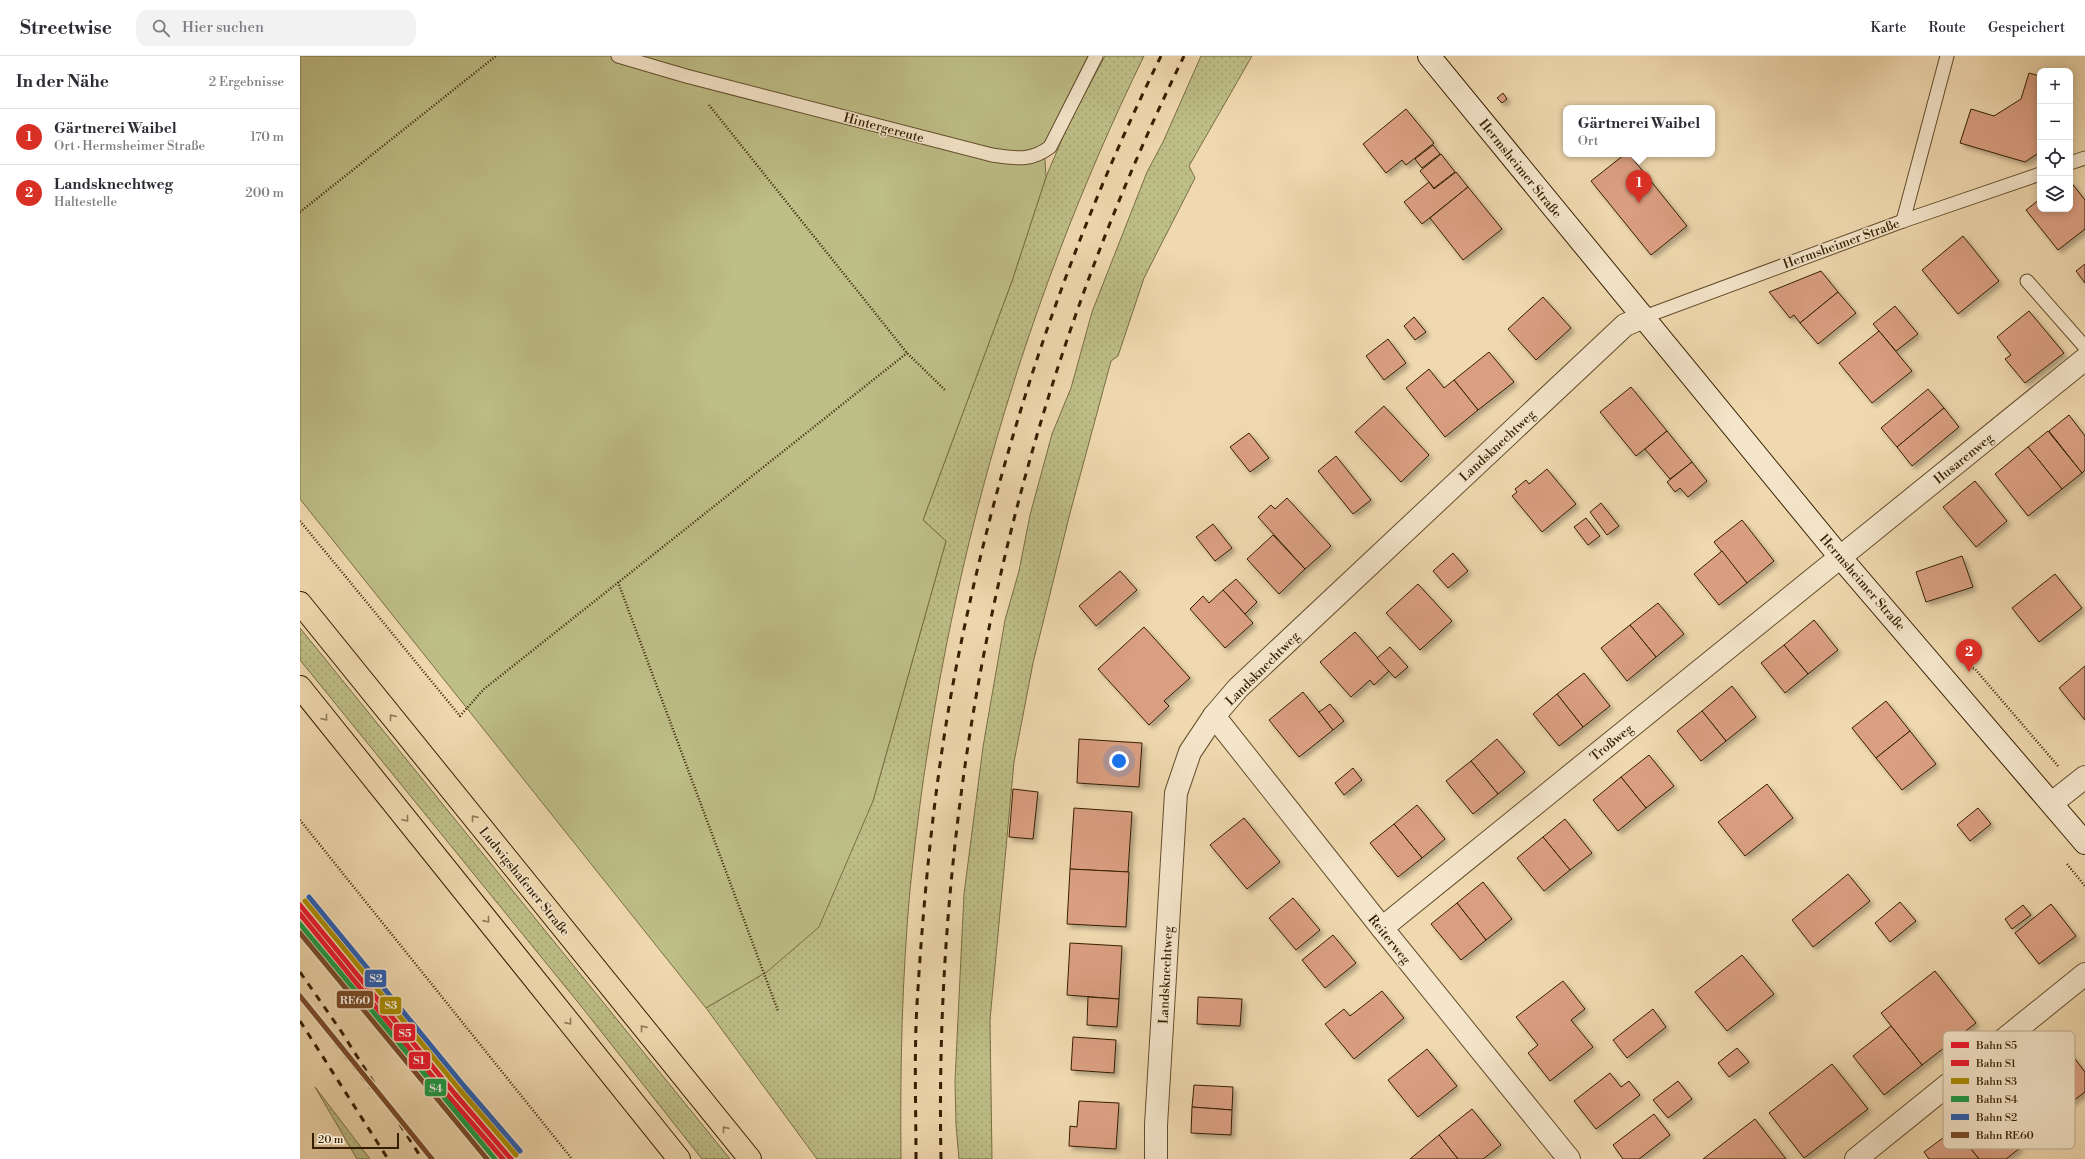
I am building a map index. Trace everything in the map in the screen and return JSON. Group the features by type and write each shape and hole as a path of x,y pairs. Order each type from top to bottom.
{"main road":[{"name":"Ludwigshafener Straße","path":"300,603 750,1159"},
{"path":"300,687 679,1159"}],"street":[{"name":"Hermsheimer Straße","path":"1429,56 1644,316 1840,557 2085,843"},
{"name":"Landsknechtweg","path":"1156,1159 1156,1125 1176,793 1190,752 1214,716 1238,688 1625,325 1644,316"},
{"name":"Husarenweg","path":"1840,557 2085,359"},
{"name":"Troßweg","path":"1382,928 1840,557"},
{"name":"Reiterweg","path":"1214,716 1382,928 1569,1159"},
{"path":"2052,803 2085,777"},
{"path":"2014,1031 2085,974"},
{"path":"1856,1159 1943,1089"}],"lane":[{"name":"Hintergereute","path":"618,56 686,76 992,155 1022,159 1040,155 1050,147 1096,56"},
{"path":"1903,221 1947,56"},
{"path":"2073,162 2085,158"},
{"name":"Hermsheimer Straße","path":"1644,316 1903,221 2037,175"},
{"path":"2027,281 2085,347"}],"path":[{"path":"300,212 496,56"},
{"path":"686,76 907,353 946,391"},
{"path":"300,521 460,716 484,689 907,353"},
{"path":"618,582 778,1011"},
{"path":"300,820 572,1159"}],"green space":[{"path":"300,56 1088,56 1044,144 1046,177 1012,281 923,520 946,541 873,801 819,927 768,971 706,1008 300,499"},
{"path":"1105,56 1144,56 1098,155 1058,256 1021,359 990,462 963,568 941,674 923,782 910,890 902,1024 901,1159 817,1159 706,1008 768,971 873,801 946,541 923,520 1012,281 1046,177 1068,125"},
{"path":"1201,56 1252,56 1189,166 1195,178 1144,278 1118,356 1111,361 1070,513 1033,663 1014,762 990,1020 992,1159 959,1159 956,1125 955,1081 964,894 983,747 1005,620 1019,571 1030,515 1052,434 1071,388 1092,312 1147,172 1163,142"},
{"path":"300,628 730,1159 702,1159 581,1006 300,660"},
{"path":"315,1087 370,1159 357,1159"}],"building":[{"path":"2029,73 2037,75 2037,154 2025,162 1960,143 1971,109 1994,116 2021,99"},
{"path":"1503,93 1507,99 1502,103 1497,98"},
{"path":"1406,109 1434,143 1406,165 1402,160 1386,173 1363,144"},
{"path":"1433,145 1440,154 1422,168 1415,159"},
{"path":"1441,154 1455,172 1434,188 1420,171"},
{"path":"1621,157 1631,157 1687,226 1651,255 1591,181"},
{"path":"1456,172 1468,187 1422,224 1404,202 1429,182 1434,189"},
{"path":"2073,185 2085,200 2085,229 2058,250 2026,210 2037,201 2037,212 2073,212"},
{"path":"1468,187 1502,229 1463,260 1430,218"},
{"path":"1963,236 1999,281 1958,314 1922,270"},
{"path":"2085,264 2085,283 2076,271"},
{"path":"1821,271 1838,292 1800,323 1794,315 1790,318 1769,292"},
{"path":"1838,292 1856,313 1818,344 1800,323"},
{"path":"1543,297 1571,328 1536,360 1508,329"},
{"path":"1895,306 1918,334 1896,351 1873,324"},
{"path":"2029,311 2064,353 2025,383 2005,359 2011,355 1997,337"},
{"path":"1414,317 1426,332 1415,340 1404,326"},
{"path":"1879,331 1912,371 1872,403 1839,363"},
{"path":"1388,339 1406,363 1384,380 1366,356"},
{"path":"1489,352 1514,382 1478,410 1454,380"},
{"path":"1429,369 1444,388 1454,380 1478,410 1445,437 1406,388"},
{"path":"1631,387 1667,431 1636,456 1600,412"},
{"path":"1928,389 1944,408 1897,447 1881,428"},
{"path":"1384,406 1429,455 1401,482 1355,432"},
{"path":"1944,408 1959,427 1912,466 1897,447"},
{"path":"2069,415 2085,436 2085,470 2082,473 2049,431"},
{"path":"1667,431 1692,462 1670,479 1645,449"},
{"path":"2048,431 2082,473 2062,489 2028,447"},
{"path":"1249,433 1269,458 1250,472 1230,447"},
{"path":"2028,447 2062,489 2028,516 1995,474"},
{"path":"1336,456 1371,500 1353,514 1318,471"},
{"path":"1692,462 1707,481 1688,497 1680,488 1675,492 1667,482"},
{"path":"1547,469 1576,504 1542,532 1512,496 1517,492 1515,489 1526,480 1529,484"},
{"path":"1975,481 2007,521 1976,547 1943,507"},
{"path":"1287,498 1331,546 1305,569 1258,517 1271,505 1275,509"},
{"path":"1601,503 1619,526 1607,535 1590,512"},
{"path":"1586,518 1600,536 1588,545 1574,527"},
{"path":"1742,520 1774,561 1747,583 1714,542"},
{"path":"1213,524 1232,548 1215,561 1196,537"},
{"path":"1273,535 1305,569 1279,594 1247,559"},
{"path":"1722,551 1747,583 1719,605 1694,574"},
{"path":"1453,553 1468,571 1448,588 1433,571"},
{"path":"1962,556 1973,587 1926,602 1916,572"},
{"path":"1120,571 1137,590 1096,626 1079,606"},
{"path":"2055,574 2082,608 2039,642 2012,608"},
{"path":"1236,579 1257,602 1245,614 1223,590"},
{"path":"1418,584 1452,621 1420,650 1386,613"},
{"path":"1223,590 1253,623 1225,648 1190,609 1203,596 1209,603"},
{"path":"1658,603 1684,634 1656,657 1630,625"},
{"path":"1814,620 1838,650 1808,674 1784,645"},
{"path":"1630,625 1656,657 1627,681 1601,648"},
{"path":"1144,627 1190,678 1164,701 1169,706 1149,725 1098,669"},
{"path":"1355,632 1389,671 1374,685 1370,680 1351,697 1320,662"},
{"path":"1784,645 1808,674 1785,693 1761,663"},
{"path":"1390,647 1408,667 1395,678 1377,658"},
{"path":"2085,666 2085,720 2059,688"},
{"path":"1584,673 1610,706 1583,727 1557,694"},
{"path":"1732,686 1756,717 1726,741 1702,711"},
{"path":"1303,692 1333,730 1299,757 1269,720"},
{"path":"1557,694 1583,727 1559,746 1533,714"},
{"path":"1886,701 1910,731 1876,758 1852,728"},
{"path":"1330,704 1344,721 1333,730 1319,712"},
{"path":"1702,711 1726,741 1701,761 1677,731"},
{"path":"1910,731 1936,764 1902,790 1876,758"},
{"path":"1079,739 1142,743 1139,787 1077,783"},
{"path":"1497,739 1525,772 1498,794 1471,761"},
{"path":"1649,755 1674,786 1646,808 1621,777"},
{"path":"1471,761 1498,794 1473,814 1446,781"},
{"path":"1353,768 1362,780 1344,795 1335,783"},
{"path":"1621,777 1646,808 1618,831 1593,800"},
{"path":"1767,784 1793,818 1745,856 1718,822"},
{"path":"1013,789 1038,792 1033,839 1009,837"},
{"path":"1417,805 1445,839 1422,858 1394,824"},
{"path":"1074,808 1132,812 1128,872 1070,869"},
{"path":"1978,808 1991,824 1970,841 1957,825"},
{"path":"1244,818 1280,862 1247,889 1210,845"},
{"path":"1565,819 1592,853 1570,870 1543,837"},
{"path":"1394,824 1422,858 1398,877 1370,843"},
{"path":"1543,837 1570,870 1544,891 1517,858"},
{"path":"1070,869 1129,872 1126,927 1067,924"},
{"path":"1848,874 1870,901 1813,947 1792,920"},
{"path":"1483,882 1512,919 1486,940 1457,903"},
{"path":"1293,898 1320,930 1296,950 1269,918"},
{"path":"1900,902 1916,921 1890,942 1875,923"},
{"path":"1457,903 1486,940 1461,960 1431,924"},
{"path":"2051,904 2076,936 2039,964 2015,933"},
{"path":"2023,905 2031,915 2012,929 2005,919"},
{"path":"1333,935 1356,963 1325,988 1302,960"},
{"path":"1070,943 1122,946 1119,999 1067,995"},
{"path":"1742,955 1774,994 1727,1031 1695,992"},
{"path":"1935,971 1976,1023 1966,1031 1943,1031 1943,1049 1922,1065 1881,1013"},
{"path":"1563,981 1585,1009 1571,1020 1593,1047 1550,1081 1528,1053 1538,1045 1516,1017"},
{"path":"1382,991 1404,1018 1354,1059 1325,1024 1344,1009 1350,1016"},
{"path":"1088,997 1119,999 1117,1027 1087,1025"},
{"path":"1198,997 1242,999 1240,1026 1197,1024"},
{"path":"1653,1009 1666,1027 1627,1058 1613,1040"},
{"path":"1891,1026 1922,1065 1884,1095 1853,1056"},
{"path":"1073,1037 1116,1040 1114,1073 1071,1070"},
{"path":"1737,1048 1749,1062 1729,1077 1718,1063"},
{"path":"1427,1049 1457,1086 1418,1117 1388,1080"},
{"path":"2075,1059 2085,1072 2085,1092 2075,1099"},
{"path":"1832,1064 1868,1109 1804,1158 1769,1113"},
{"path":"1610,1073 1621,1087 1629,1081 1640,1095 1596,1129 1574,1101"},
{"path":"1678,1081 1692,1099 1668,1118 1653,1100"},
{"path":"1194,1085 1233,1087 1232,1110 1192,1107"},
{"path":"1079,1101 1119,1103 1116,1149 1069,1146 1070,1126 1077,1127"},
{"path":"1192,1107 1232,1110 1231,1135 1191,1133"},
{"path":"1472,1109 1501,1145 1483,1159 1458,1159 1439,1135"},
{"path":"1654,1114 1670,1135 1639,1159 1623,1159 1613,1145"},
{"path":"1755,1119 1786,1159 1703,1159"},
{"path":"1439,1135 1458,1159 1410,1159"},
{"path":"1943,1138 1943,1149 1971,1149 1979,1159 1929,1159 1924,1152"},
{"path":"1971,1149 2019,1149 2006,1159 1979,1159"}],"railway":[{"path":"916,1159 916,1023 931,833 949,705 974,584 993,506 1039,353 1066,277 1095,203 1161,56"},
{"path":"941,1159 942,1016 952,873 970,732 996,593 1031,455 1074,320 1125,186 1184,56"},
{"path":"300,972 341,1031 422,1159"},
{"path":"300,999 371,1088"},
{"path":"300,1021 388,1159"}],"rail line":[{"name":"S2","path":"309,897 464,1086 520,1151"},
{"name":"S3","path":"305,901 460,1090 516,1155"},
{"name":"S5","path":"300,905 455,1094 511,1159"},
{"name":"S1","path":"300,914 450,1098 503,1159"},
{"name":"S4","path":"300,924 495,1159"},
{"name":"RE60","path":"300,933 487,1159"},
{"name":"RE60","path":"300,996 432,1159"}],"place":[{"name":"Gärtnerei Waibel","path":"1639,203"},
{"name":"Landsknechtweg","path":"1969,672"}]}
